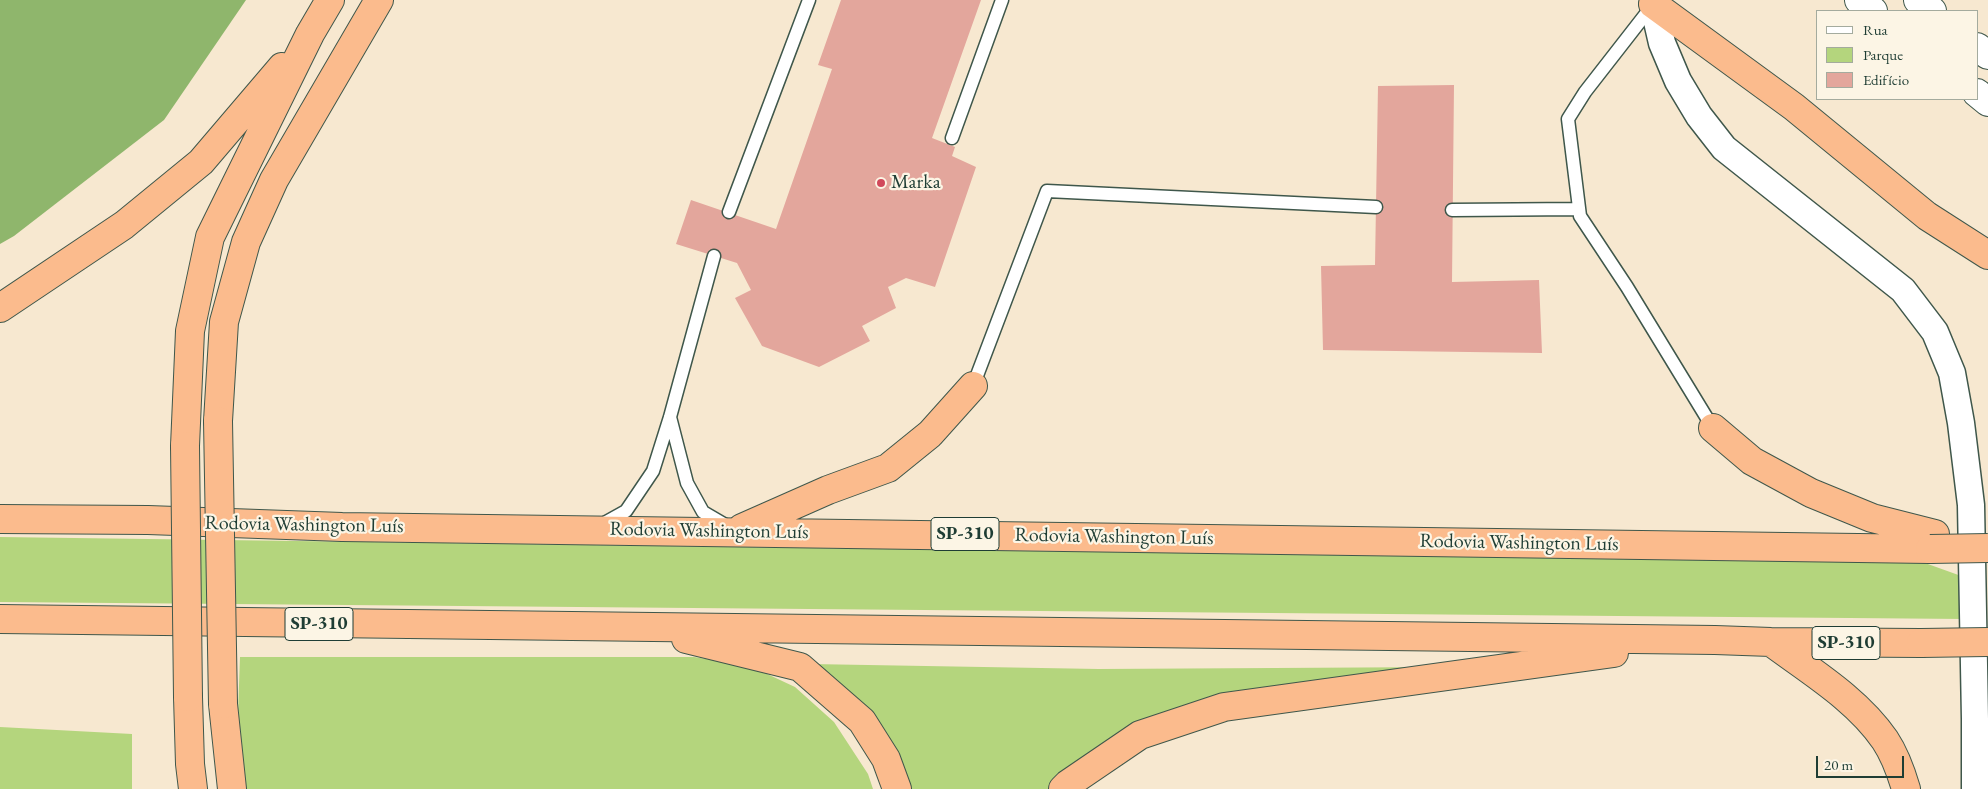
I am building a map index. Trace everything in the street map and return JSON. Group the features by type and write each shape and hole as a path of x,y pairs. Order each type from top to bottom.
{"highway":[{"path":"193,789 190,764 188,697 185,446 190,331 210,237 310,34 330,0"},
{"path":"232,789 223,704 218,421 224,322 246,242 274,180 379,0"},
{"path":"1653,4 1794,107 1927,216 1988,256"},
{"path":"0,308 124,225 201,162 310,34"},
{"path":"736,531 828,490 888,468 930,434 973,386"},
{"path":"1713,428 1752,461 1811,493 1933,542 1988,543"},
{"name":"Rodovia Washington Luís","path":"0,519 148,520 342,527 1933,542 1988,548"},
{"name":"SP-310","path":"0,619 1771,642 1988,642"},
{"path":"639,628 800,667 862,720 886,759 897,789"},
{"path":"1063,789 1140,735 1224,707 1715,640"},
{"path":"1771,642 1839,692 1862,714 1885,740 1898,764 1906,789"}],"street":[{"path":"1859,0 1871,10"},
{"path":"1918,0 1931,10"},
{"path":"1653,4 1662,43 1678,81 1698,116 1724,148 1903,290 1935,332 1952,373 1961,423 1970,505 1975,789"},
{"path":"1978,94 1988,102"}],"lane":[{"path":"729,212 809,0"},
{"path":"952,138 1002,0"},
{"path":"1653,4 1585,92 1568,119 1579,212 1713,428"},
{"path":"973,386 1047,191 1376,207"},
{"path":"1452,210 1579,212"},
{"path":"593,529 626,511 653,471 670,417 714,256"},
{"path":"670,417 686,484 703,512 736,531"}],"green space":[{"path":"0,0 246,0 164,120 14,236 0,244"},
{"path":"0,537 1925,563 1964,577 1965,619 0,602"},
{"path":"240,657 694,657 750,666 795,687 834,722 868,774 873,789 243,789 238,714"},
{"path":"810,664 1099,669 1449,667 1229,699 1052,789 911,789 900,762 886,736 869,712 845,687"},
{"path":"0,727 132,734 132,789 0,789"}],"building":[{"name":"Marka","path":"841,0 981,0 932,138 955,147 952,156 976,167 935,287 906,278 888,287 896,308 862,326 870,341 819,367 762,346 735,298 751,290 737,263 676,244 691,200 776,229 832,69 818,65"},
{"path":"1454,85 1452,282 1539,280 1542,353 1323,350 1321,266 1375,265 1378,86"}],"place":[{"name":"Marka","path":"881,183"}]}
